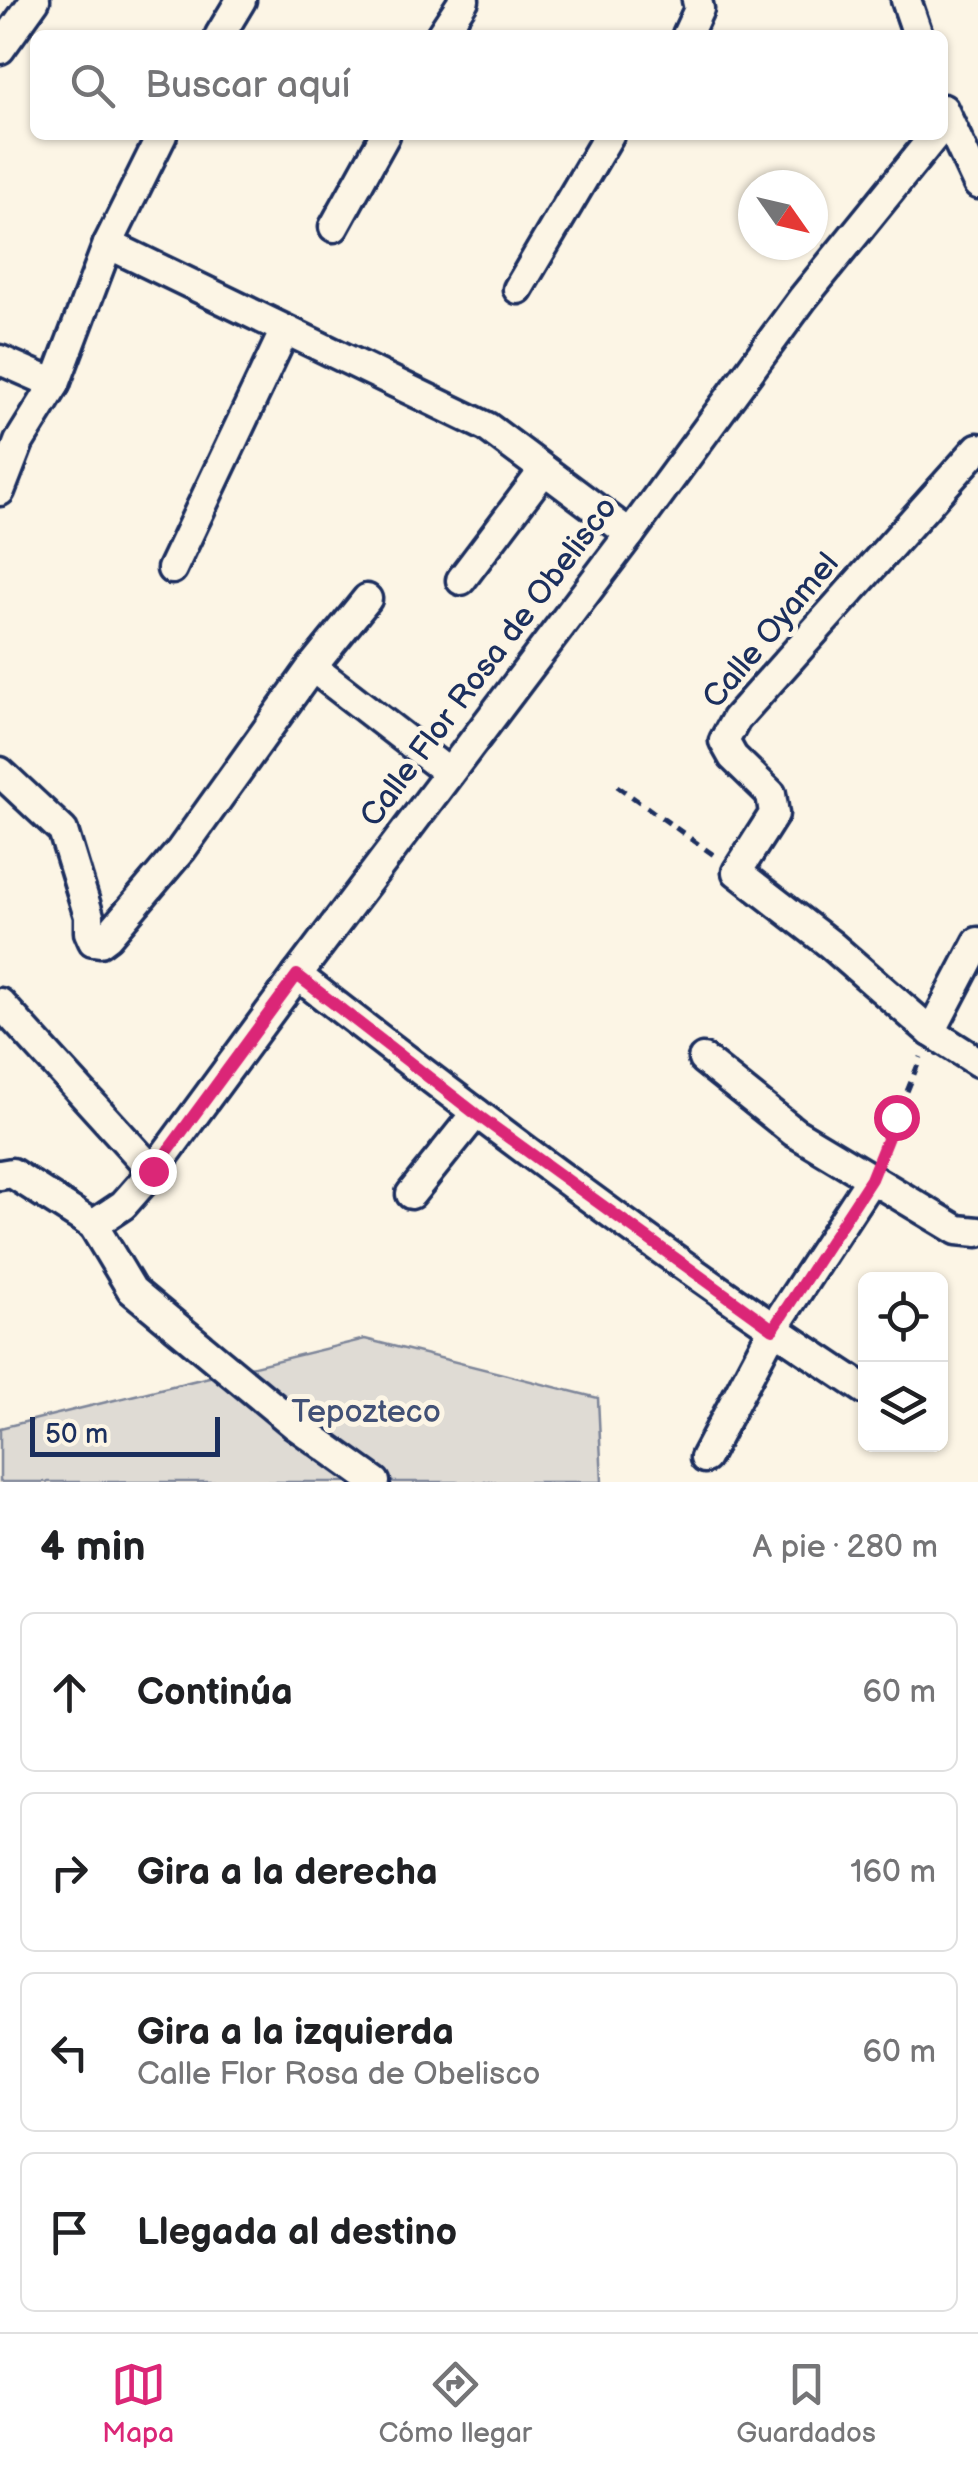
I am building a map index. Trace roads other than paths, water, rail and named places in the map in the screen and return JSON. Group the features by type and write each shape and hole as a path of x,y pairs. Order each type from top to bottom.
{"street":[{"path":"0,49 34,0"},
{"path":"223,30 241,0"},
{"path":"444,30 464,0"},
{"path":"906,0 916,30"},
{"path":"689,30 698,4"},
{"path":"948,132 978,184"},
{"path":"0,492 19,442 55,384 108,244 160,140"},
{"path":"334,227 382,140"},
{"path":"518,289 606,140"},
{"name":"Calle Flor Rosa de Obelisco","path":"93,1225 123,1205 153,1171 804,298 928,140"},
{"path":"108,244 487,427 630,534"},
{"path":"172,569 286,330"},
{"path":"0,360 55,384"},
{"name":"Calle Oyamel","path":"931,1032 830,944 737,872 774,814 771,794 733,756 724,741 736,719 978,448"},
{"path":"461,580 544,470"},
{"path":"0,772 63,831 89,916 89,932 93,941 100,942 181,850 312,667 367,598"},
{"path":"312,667 449,773"},
{"path":"978,942 931,1032 978,1062"},
{"path":"297,975 476,1114 773,1329 858,1385"},
{"path":"0,1003 153,1171"},
{"path":"703,1059 794,1132 957,1230 978,1232"},
{"path":"412,1194 476,1114"},
{"path":"0,1175 12,1172 93,1225 132,1290 294,1424 375,1482"},
{"path":"706,1458 773,1329 871,1179"}],"park label":[{"name":"Tepozteco","path":"366,1412"}]}
